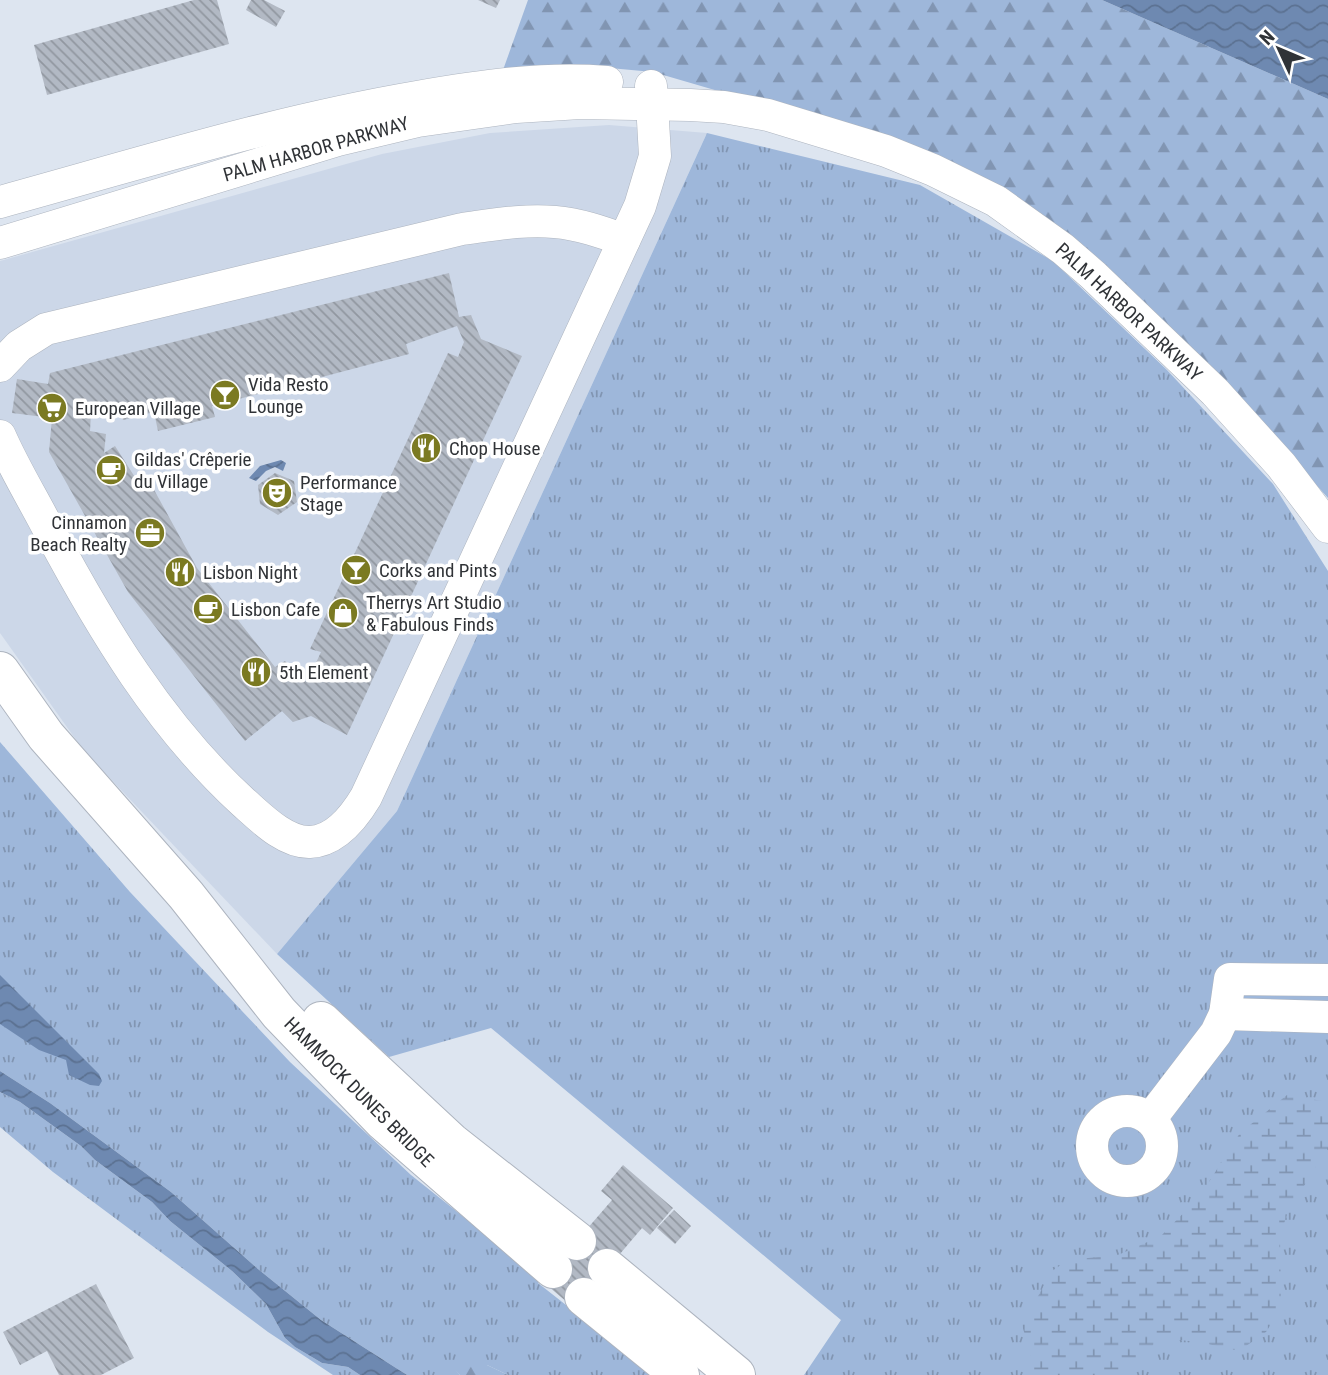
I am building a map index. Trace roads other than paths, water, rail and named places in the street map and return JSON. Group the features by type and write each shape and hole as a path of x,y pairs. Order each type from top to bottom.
{"main road":[{"name":"HAMMOCK DUNES BRIDGE","path":"0,671 46,736 186,895 451,1142 565,1255"},
{"path":"680,1375 596,1282 732,1372"}],"street":[{"name":"PALM HARBOR PARKWAY","path":"0,202 324,115 478,87 524,82 590,81 651,95 768,115 886,151 933,170 996,201 1063,249 1215,392 1281,465 1328,527"},
{"name":"PALM HARBOR PARKWAY","path":"0,243 392,126 516,107 651,95"},
{"path":"2,444 95,613 144,690 168,721 210,770 252,811 286,835 303,841 317,841 341,828 366,797 640,206 652,170 656,143 651,95"},
{"path":"0,366 19,346 46,329 462,229 507,223 555,222 589,228 624,240"},
{"path":"1151,1118 1216,1033 1225,1014 1230,979 1328,980"},
{"path":"1225,1014 1328,1017"}],"water":[{"path":"1102,0 1328,0 1328,99"},
{"path":"281,460 286,463 283,471 275,467 266,471 256,481 249,478 260,466"},
{"path":"0,975 99,1074 102,1081 99,1086 90,1085 69,1075 66,1060 39,1050 0,1024"},
{"path":"0,1071 50,1103 171,1192 321,1320 407,1375 360,1375 348,1367 322,1363 295,1347 285,1338 266,1304 232,1271 170,1221 152,1202 95,1160 81,1146 20,1102 0,1092"}],"place":[{"name":"Vida Resto Lounge","path":"225,395"},
{"name":"European Village","path":"52,408"},
{"name":"Chop House","path":"426,448"},
{"name":"Gildas' Crêperie du Village","path":"111,470"},
{"name":"Performance Stage","path":"277,493"},
{"name":"Cinnamon Beach Realty","path":"150,533"},
{"name":"Corks and Pints","path":"356,570"},
{"name":"Lisbon Night","path":"180,572"},
{"name":"Lisbon Cafe","path":"208,609"},
{"name":"Therrys Art Studio & Fabulous Finds","path":"343,613"},
{"name":"5th Element","path":"256,672"}]}
